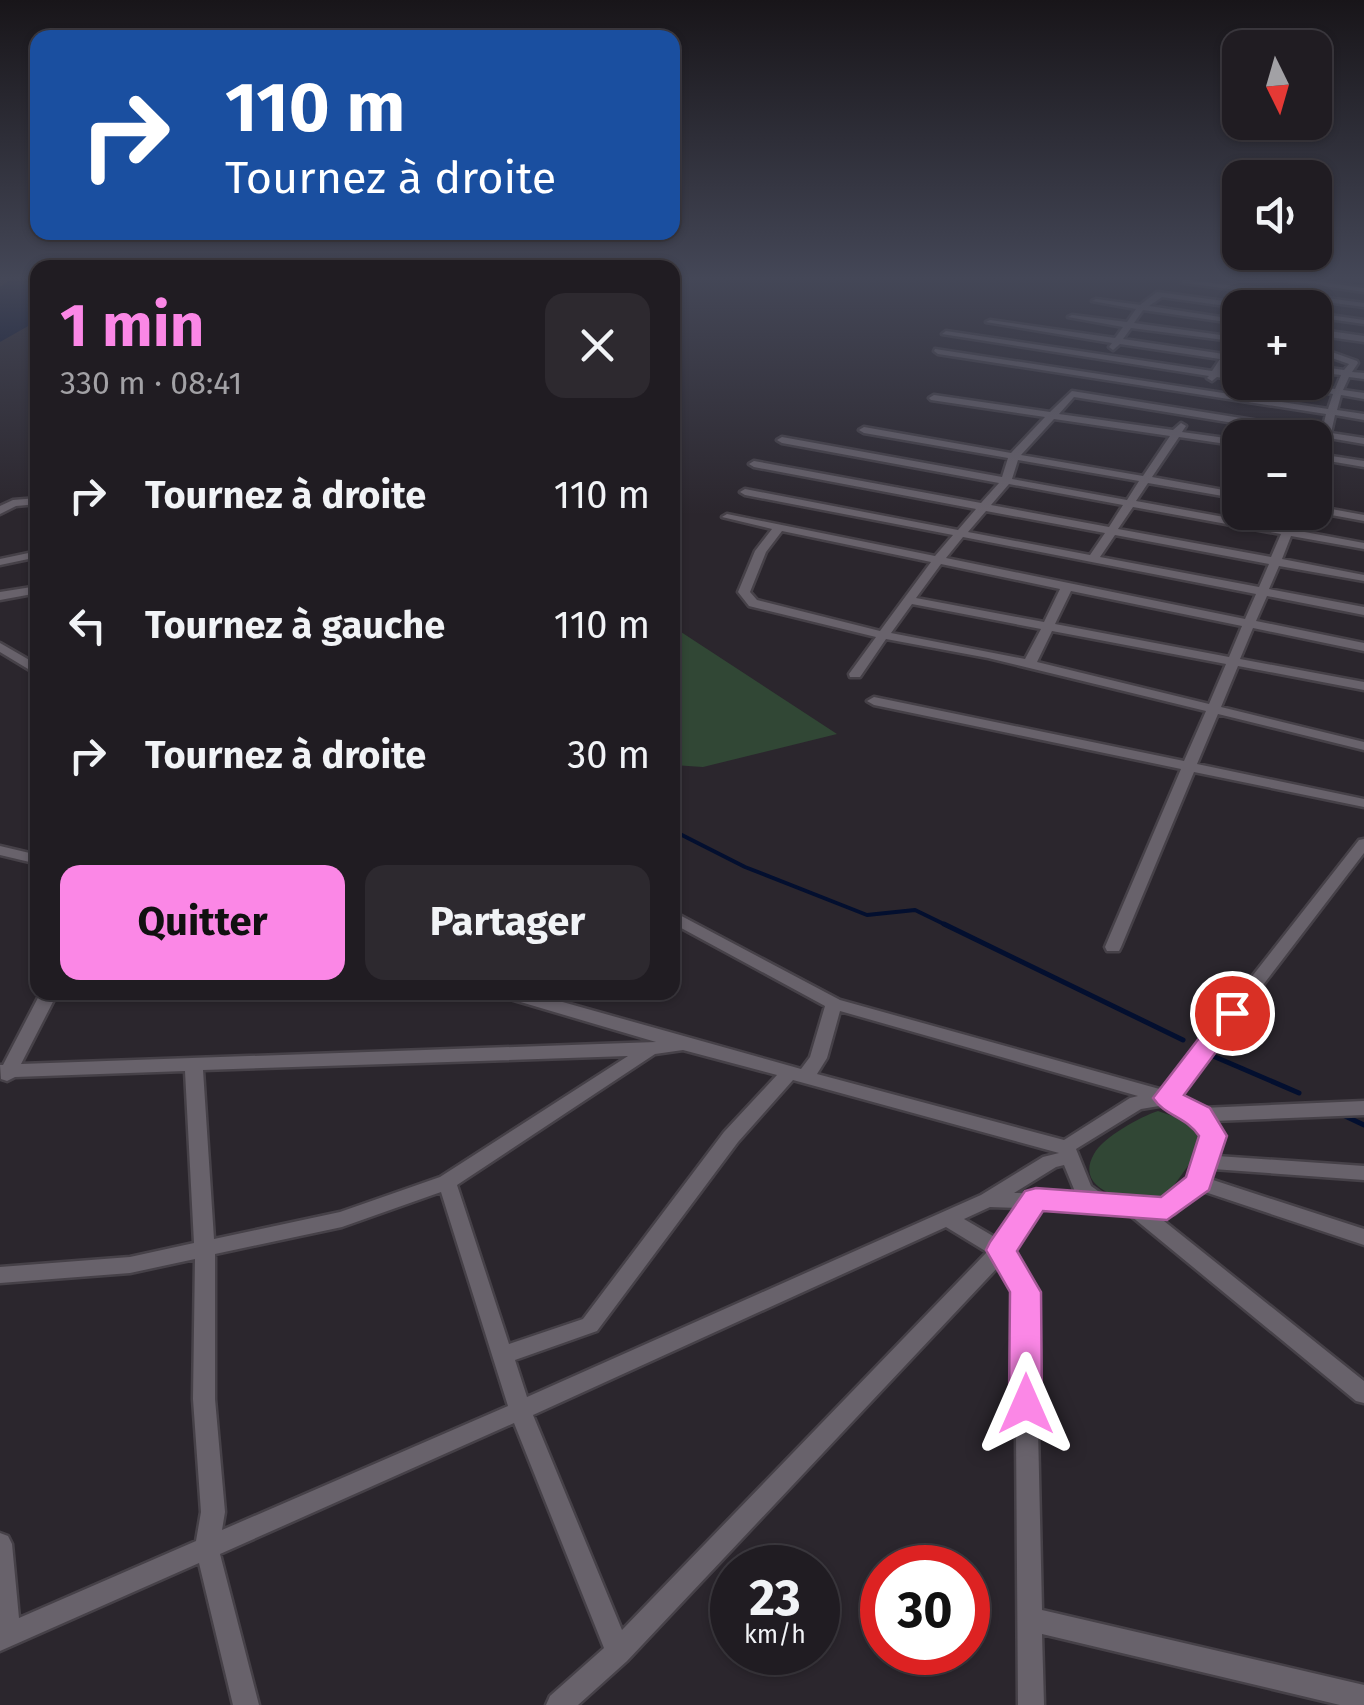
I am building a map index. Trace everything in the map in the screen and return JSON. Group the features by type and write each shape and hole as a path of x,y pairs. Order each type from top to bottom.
{"street":[{"path":"966,356 1364,418"},
{"path":"1093,356 1222,375"},
{"path":"855,674 938,560 1006,482 1014,456 1103,357"},
{"path":"1331,420 1345,374 1359,363"},
{"path":"1093,559 1187,412 1222,368"},
{"path":"1332,372 1364,376"},
{"path":"1332,391 1364,396"},
{"path":"1072,394 1236,420"},
{"path":"934,398 1222,440"},
{"path":"864,430 1222,493"},
{"path":"1332,435 1364,440"},
{"path":"782,440 1364,546"},
{"path":"1332,458 1364,464"},
{"path":"754,464 1364,578"},
{"path":"745,492 1364,610"},
{"path":"0,512 13,502 30,501"},
{"path":"1332,512 1364,518"},
{"path":"727,517 1364,647"},
{"path":"779,528 762,552 744,592 753,603 1364,746"},
{"path":"1112,947 1288,532"},
{"path":"0,562 30,556"},
{"path":"1030,665 1067,586"},
{"path":"0,596 30,590"},
{"path":"909,600 1364,686"},
{"path":"0,647 30,666"},
{"path":"874,701 1364,803"},
{"path":"0,1544 4,1637 988,1200 1068,1152 1136,1103 1166,1098 1364,843"},
{"path":"0,850 30,858"},
{"path":"680,920 834,1004 1166,1098 1200,1115 1364,1108"},
{"path":"4,1074 46,1000"},
{"path":"533,1000 1068,1152"},
{"path":"505,1354 590,1325 732,1137 818,1058 834,1004"},
{"path":"4,1074 651,1049 683,1044"},
{"path":"0,1275 130,1265 342,1219 447,1182 651,1049"},
{"path":"194,1066 204,1250 204,1399 213,1512 207,1549 246,1705"},
{"path":"988,1200 1100,1202 1136,1210 1167,1209 1199,1182 1208,1162 1213,1136 1200,1115"},
{"path":"1068,1152 1084,1190 1100,1202"},
{"path":"1208,1162 1364,1174"},
{"path":"447,1182 520,1410 618,1652"},
{"path":"1199,1182 1364,1237"},
{"path":"559,1705 618,1652 1001,1250 1036,1199"},
{"path":"1136,1210 1364,1394"},
{"path":"948,1219 1001,1250 1025,1292 1031,1705"},
{"path":"1030,1619 1364,1698"}],"green space":[{"path":"680,632 837,734 703,767 680,765"},
{"path":"1158,1111 1190,1122 1203,1145 1162,1202 1124,1198 1099,1187 1089,1168 1094,1154 1123,1128"}],"waterway":[{"path":"680,834 745,867 867,915 915,910 950,927"},
{"path":"944,924 1183,1040"},
{"path":"1213,1056 1299,1093"},
{"path":"1345,1116 1364,1125"}],"route":[{"path":"1026,1404 1025,1292 1001,1250 1036,1199 1100,1202 1136,1210 1167,1209 1199,1182 1213,1136 1200,1115 1166,1098 1232,1013"}]}
